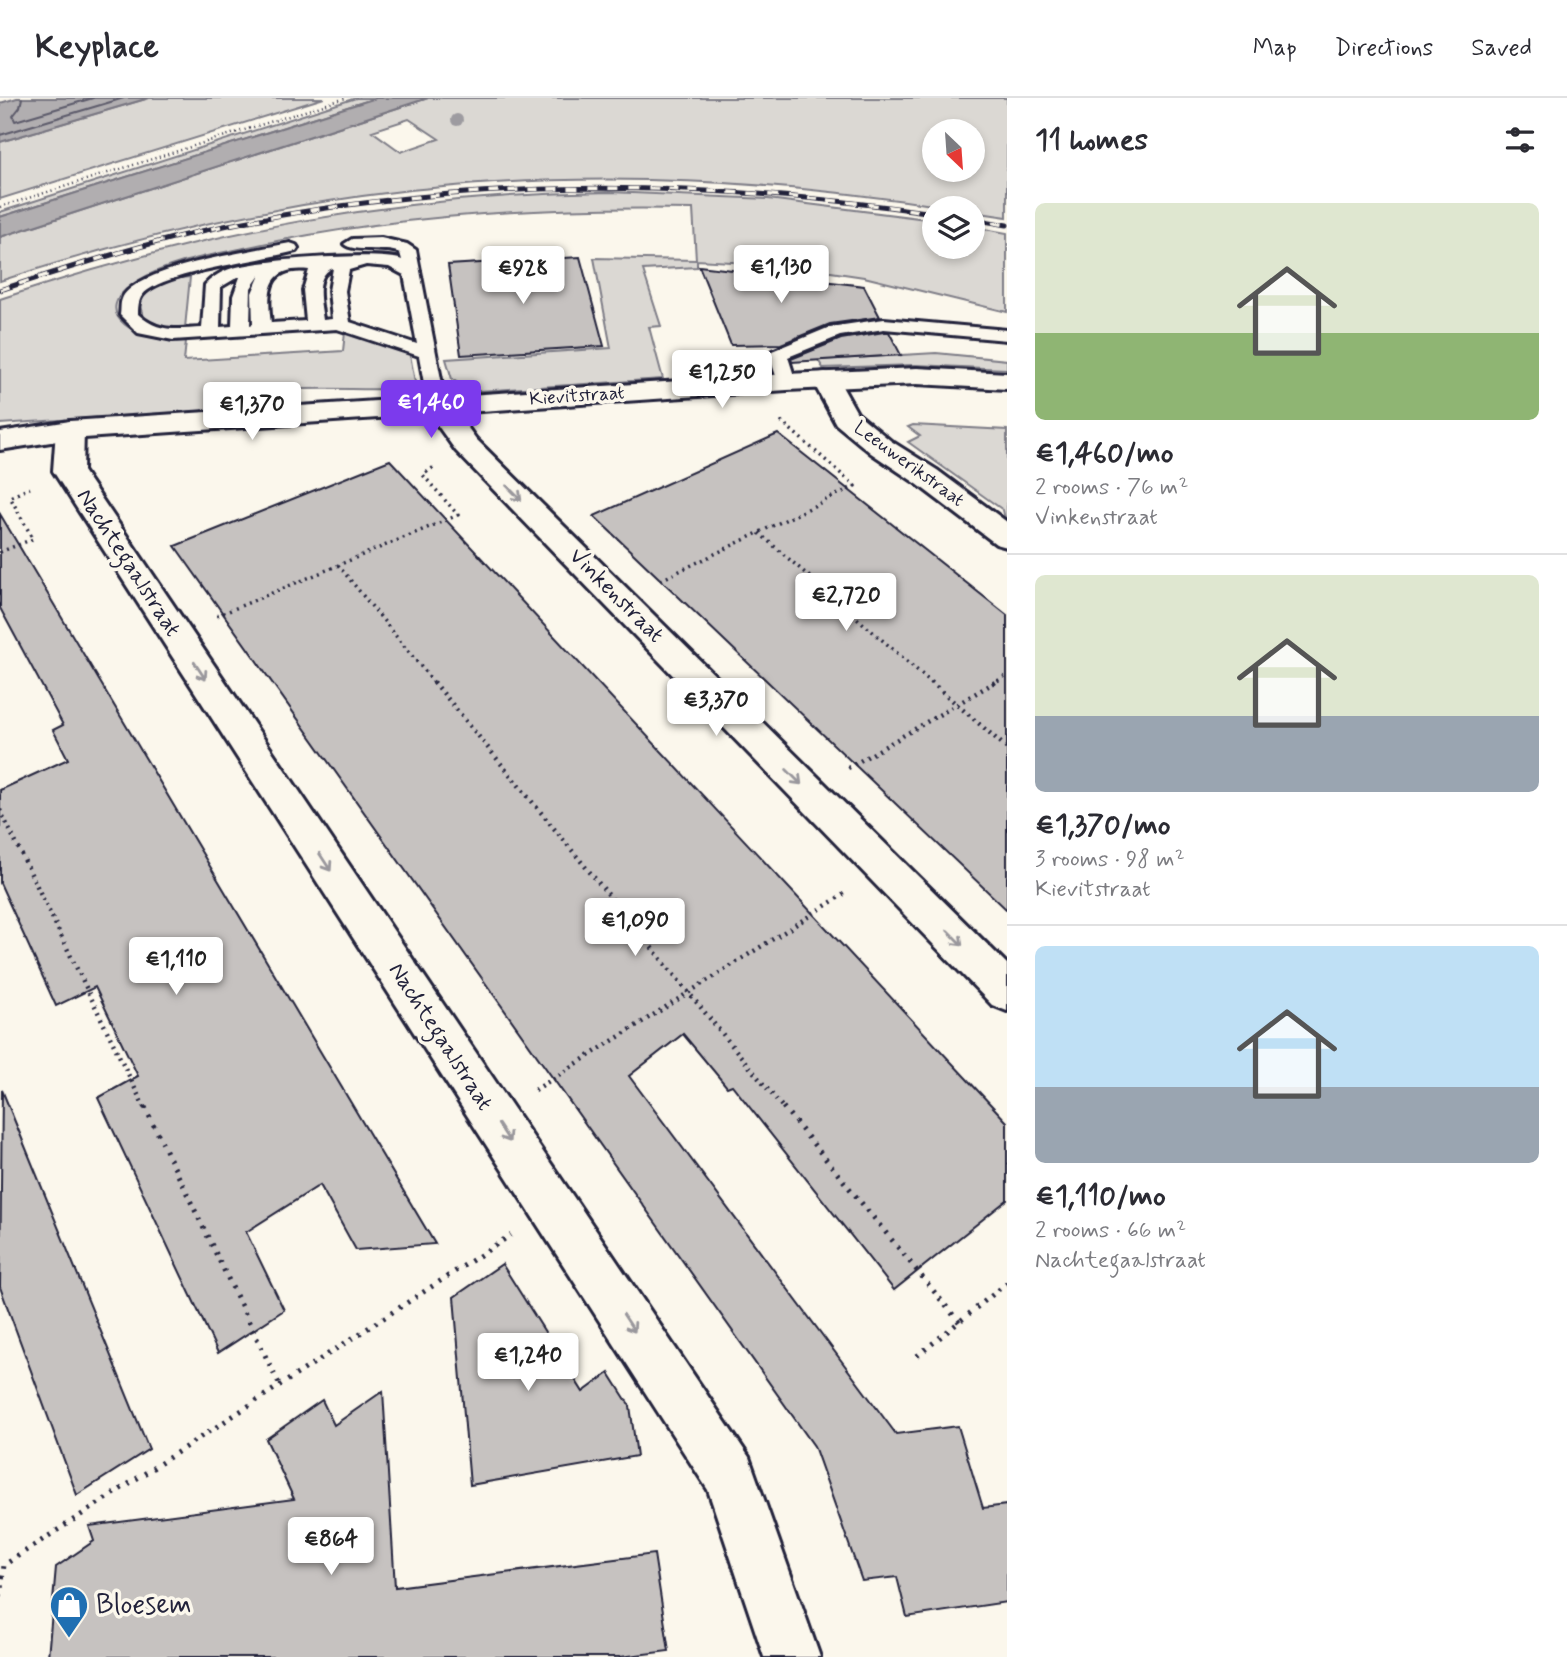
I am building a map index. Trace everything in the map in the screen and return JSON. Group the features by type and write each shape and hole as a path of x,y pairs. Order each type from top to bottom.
{"street":[{"name":"Kievitstraat","path":"0,441 67,444 436,405 786,382 917,376 1007,380"},
{"name":"Leeuwerikstraat","path":"825,380 846,418 881,447 927,477 1007,537"},
{"name":"Vinkenstraat","path":"436,405 466,445 1007,992"},
{"name":"Kievitstraat","path":"0,431 67,444"},
{"name":"Nachtegaalstraat","path":"67,444 175,634 730,1476 792,1657"}],"lane":[{"path":"315,326 312,276 318,267 377,242 398,245 408,250 436,405"},
{"path":"290,248 166,275 141,287 130,299 129,315 144,329 173,335 342,325 427,353"},
{"path":"342,325 337,277 341,267 353,253"},
{"path":"211,333 213,285 233,274 257,269 327,263"},
{"path":"263,330 263,281 269,271 281,266"},
{"path":"241,331 243,282 247,275 257,269"},
{"path":"786,382 778,355 836,331 884,324 1007,335"}],"path":[{"path":"0,207 346,98"},
{"path":"619,600 855,486 775,416"},
{"path":"0,552 33,539 10,497 67,444"},
{"path":"175,634 458,515 423,475 466,445"},
{"path":"758,533 1007,748"},
{"path":"338,565 960,1322"},
{"path":"808,791 1007,675"},
{"path":"0,810 280,1386"},
{"path":"493,1116 885,868"},
{"path":"0,1597 4,1565 553,1208"},
{"path":"917,1356 1007,1283"}],"shaded area":[{"path":"149,98 324,98 0,199 0,142"},
{"path":"356,98 376,98 0,217 0,212"},
{"path":"428,98 1007,98 1007,217 985,214 985,196 922,196 922,204 828,192 707,182 589,180 472,184 355,197 238,217 120,245 0,281 0,237","holes":["409,119 439,139 401,152 372,131"]},
{"path":"610,192 768,199 922,218 922,259 985,259 985,229 1007,233 1007,312 864,277 784,265 697,260 697,267 643,270 661,326 649,327 663,379 478,391 467,389 452,379 446,359 611,348 594,258 696,260 693,209 524,211 411,220 300,237 190,260 139,280 122,293 116,305 117,315 125,325 138,332 153,338 186,341 184,361 343,351 345,332 409,349 415,382 413,388 288,390 283,385 256,386 255,396 212,410 0,424 0,299 151,254 300,221 453,200"},
{"path":"190,277 185,328 163,327 145,319 139,305 147,292 167,281"},
{"path":"936,353 1007,360 1007,369 915,365 823,368 818,360"},
{"path":"913,425 1007,430 1007,527 1003,510 908,442 920,436 908,427"}],"water":[{"path":"17,98 149,98 0,142 0,103"},
{"path":"376,98 428,98 0,237 0,217"}],"building":[{"path":"580,257 604,346 461,355 448,265"},
{"path":"699,266 864,286 880,317 830,324 781,344 731,345"},
{"path":"889,332 901,355 792,362 791,359 841,339"},
{"path":"778,434 1007,615 1007,910 594,516"},
{"path":"390,460 1007,1122 1007,1200 894,1290 732,1085 727,1087 683,1034 629,1076 896,1434 958,1426 983,1508 1007,1505 1007,1602 907,1617 897,1577 862,1581 814,1446 175,546"},
{"path":"0,514 435,1244 356,1250 320,1185 246,1232 284,1310 218,1353 98,1098 138,1076 95,987 56,1006 0,883 0,790 68,759 53,730 63,725 0,608"},
{"path":"2,1090 149,1449 77,1495 0,1287"},
{"path":"502,1264 583,1392 609,1373 630,1406 637,1456 470,1485 454,1297"},
{"path":"383,1391 395,1587 654,1554 669,1651 620,1657 48,1657 56,1567 94,1541 89,1526 294,1499 266,1439 322,1400 334,1425"}],"railway":[{"path":"0,290 111,255 224,226 314,210 491,191 667,189 755,194 922,212"},
{"path":"985,221 1007,225"}],"place":[{"name":"Bloesem","path":"69,1639"}]}
